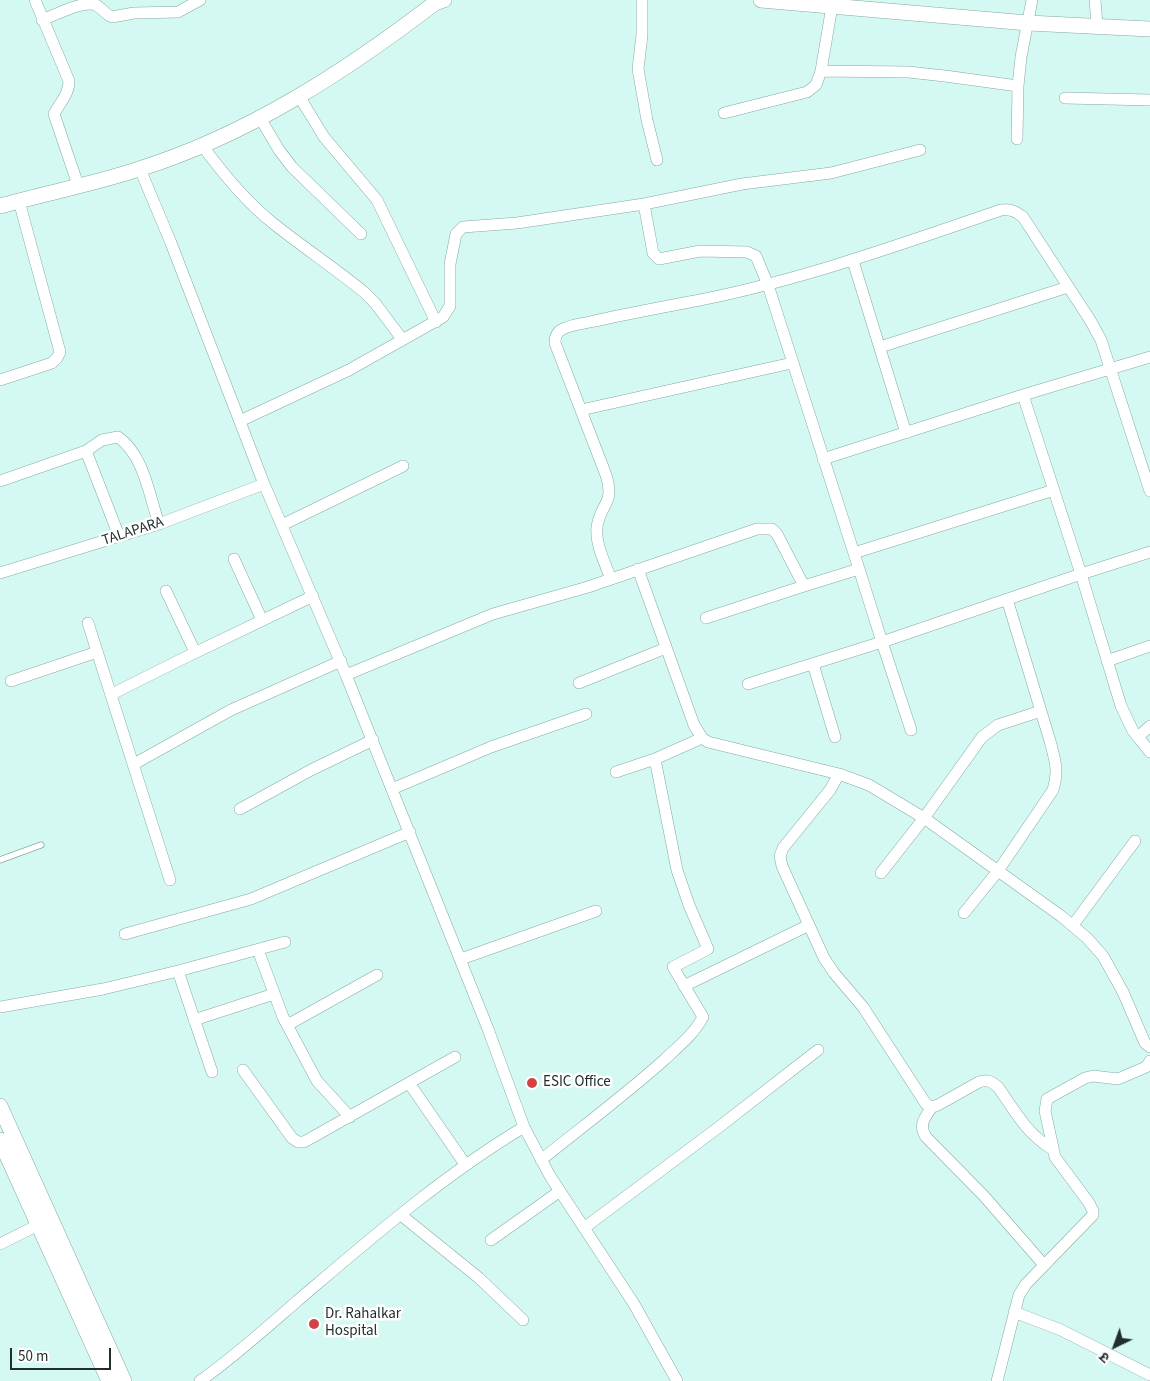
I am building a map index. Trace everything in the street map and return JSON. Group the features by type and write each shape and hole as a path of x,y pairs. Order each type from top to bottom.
{"street":[{"path":"35,0 69,82 67,95 58,105 54,114 78,185"},
{"path":"42,20 79,5 89,3 98,6 112,17 134,13 178,12 200,0"},
{"path":"642,0 642,35 638,69 646,120 657,160"},
{"path":"761,0 832,6 847,4 882,5 1028,23 1150,29"},
{"path":"1017,139 1018,86 1032,0"},
{"path":"1095,0 1098,25"},
{"path":"0,206 140,169 202,145 260,118 365,56 437,1"},
{"path":"724,114 806,92 816,86 821,71 832,6"},
{"path":"821,71 908,72 1018,86"},
{"path":"299,96 324,137 377,200 436,322"},
{"path":"1065,98 1150,100"},
{"path":"260,118 279,150 292,167 360,234"},
{"path":"202,145 225,175 250,202 274,224 365,293 375,303 402,339"},
{"path":"240,421 349,370 443,317 450,306 450,264 456,234 463,227 518,223 644,204 742,184 831,173 920,150"},
{"path":"140,169 264,484 341,660 410,832 524,1127 541,1160 634,1304 678,1381"},
{"path":"0,380 52,363 60,352 19,200"},
{"path":"644,204 653,253 659,260 692,251 747,252 756,256 768,286 911,730"},
{"path":"611,579 597,537 597,527 609,500 610,489 554,342 555,336 559,331 567,327 612,317 768,286 853,261 1001,210 1010,209 1023,217 1101,340 1146,459 1150,491"},
{"path":"853,261 906,433"},
{"path":"880,347 1068,287"},
{"path":"823,459 1023,395 1150,357"},
{"path":"581,410 792,363"},
{"path":"1023,395 1127,720 1150,752"},
{"path":"0,481 86,451 102,440 118,437 133,452 141,468 159,524"},
{"path":"86,451 120,536"},
{"path":"282,525 403,466"},
{"name":"TALAPARA","path":"0,573 159,524 264,484"},
{"path":"854,553 1054,490"},
{"path":"346,675 493,614 611,579 765,528 772,529 777,534 804,586"},
{"path":"748,684 882,642 1150,552"},
{"path":"234,559 262,620"},
{"path":"638,569 694,725 702,738 708,742 839,774 869,785 924,818 1073,925 1087,938 1103,956 1123,992 1145,1043 1150,1047"},
{"path":"706,618 859,569"},
{"path":"166,591 195,652"},
{"path":"112,694 313,596"},
{"path":"964,913 998,872 1053,790 1057,777 1056,764 1007,599"},
{"path":"88,624 112,694 170,880"},
{"path":"1107,661 1150,646"},
{"path":"579,683 666,648"},
{"path":"11,681 97,652"},
{"path":"134,764 231,710 341,660"},
{"path":"813,664 834,737"},
{"path":"881,873 924,818 982,737 998,724 1041,711"},
{"path":"392,789 491,747 586,714"},
{"path":"1138,737 1150,726"},
{"path":"616,772 655,759 702,738"},
{"path":"240,809 311,770 373,740"},
{"path":"541,1160 645,1077 689,1036 703,1017 673,967 708,949 689,905 677,870 655,759"},
{"path":"839,774 830,790 783,848 780,856 782,866 824,958 834,973 863,1007 926,1104 932,1107"},
{"path":"125,934 251,899 410,832"},
{"path":"1073,925 1135,841"},
{"path":"461,960 596,911"},
{"path":"684,986 809,925"},
{"path":"0,1007 103,989 178,972 285,942"},
{"path":"258,950 285,1021 317,1081 350,1117"},
{"path":"178,972 212,1072"},
{"path":"285,1021 291,1023 296,1021 377,975"},
{"path":"194,1020 274,994"},
{"path":"584,1228 818,1050"},
{"path":"243,1070 292,1138 298,1142 304,1142 455,1057"},
{"path":"996,1381 1019,1295 1026,1284 1090,1220 1093,1211 1052,1149 1045,1111 1047,1099 1085,1078 1092,1076 1118,1079 1146,1067 1150,1061"},
{"path":"1044,1265 984,1196 926,1137 922,1132 922,1126 932,1107 978,1082 992,1081 998,1086 1026,1129 1052,1149"},
{"path":"409,1083 465,1164"},
{"path":"0,1106 124,1381"},
{"path":"200,1381 465,1164 524,1127"},
{"path":"0,1140 4,1159 38,1225 110,1381"},
{"path":"491,1240 560,1191"},
{"path":"401,1215 479,1278 523,1320"},
{"path":"0,1244 38,1225"},
{"path":"1014,1312 1061,1330 1150,1375"}],"lane":[{"path":"0,860 41,845"}],"place":[{"name":"ESIC Office","path":"532,1083"},
{"name":"Dr. Rahalkar Hospital","path":"314,1324"}]}
